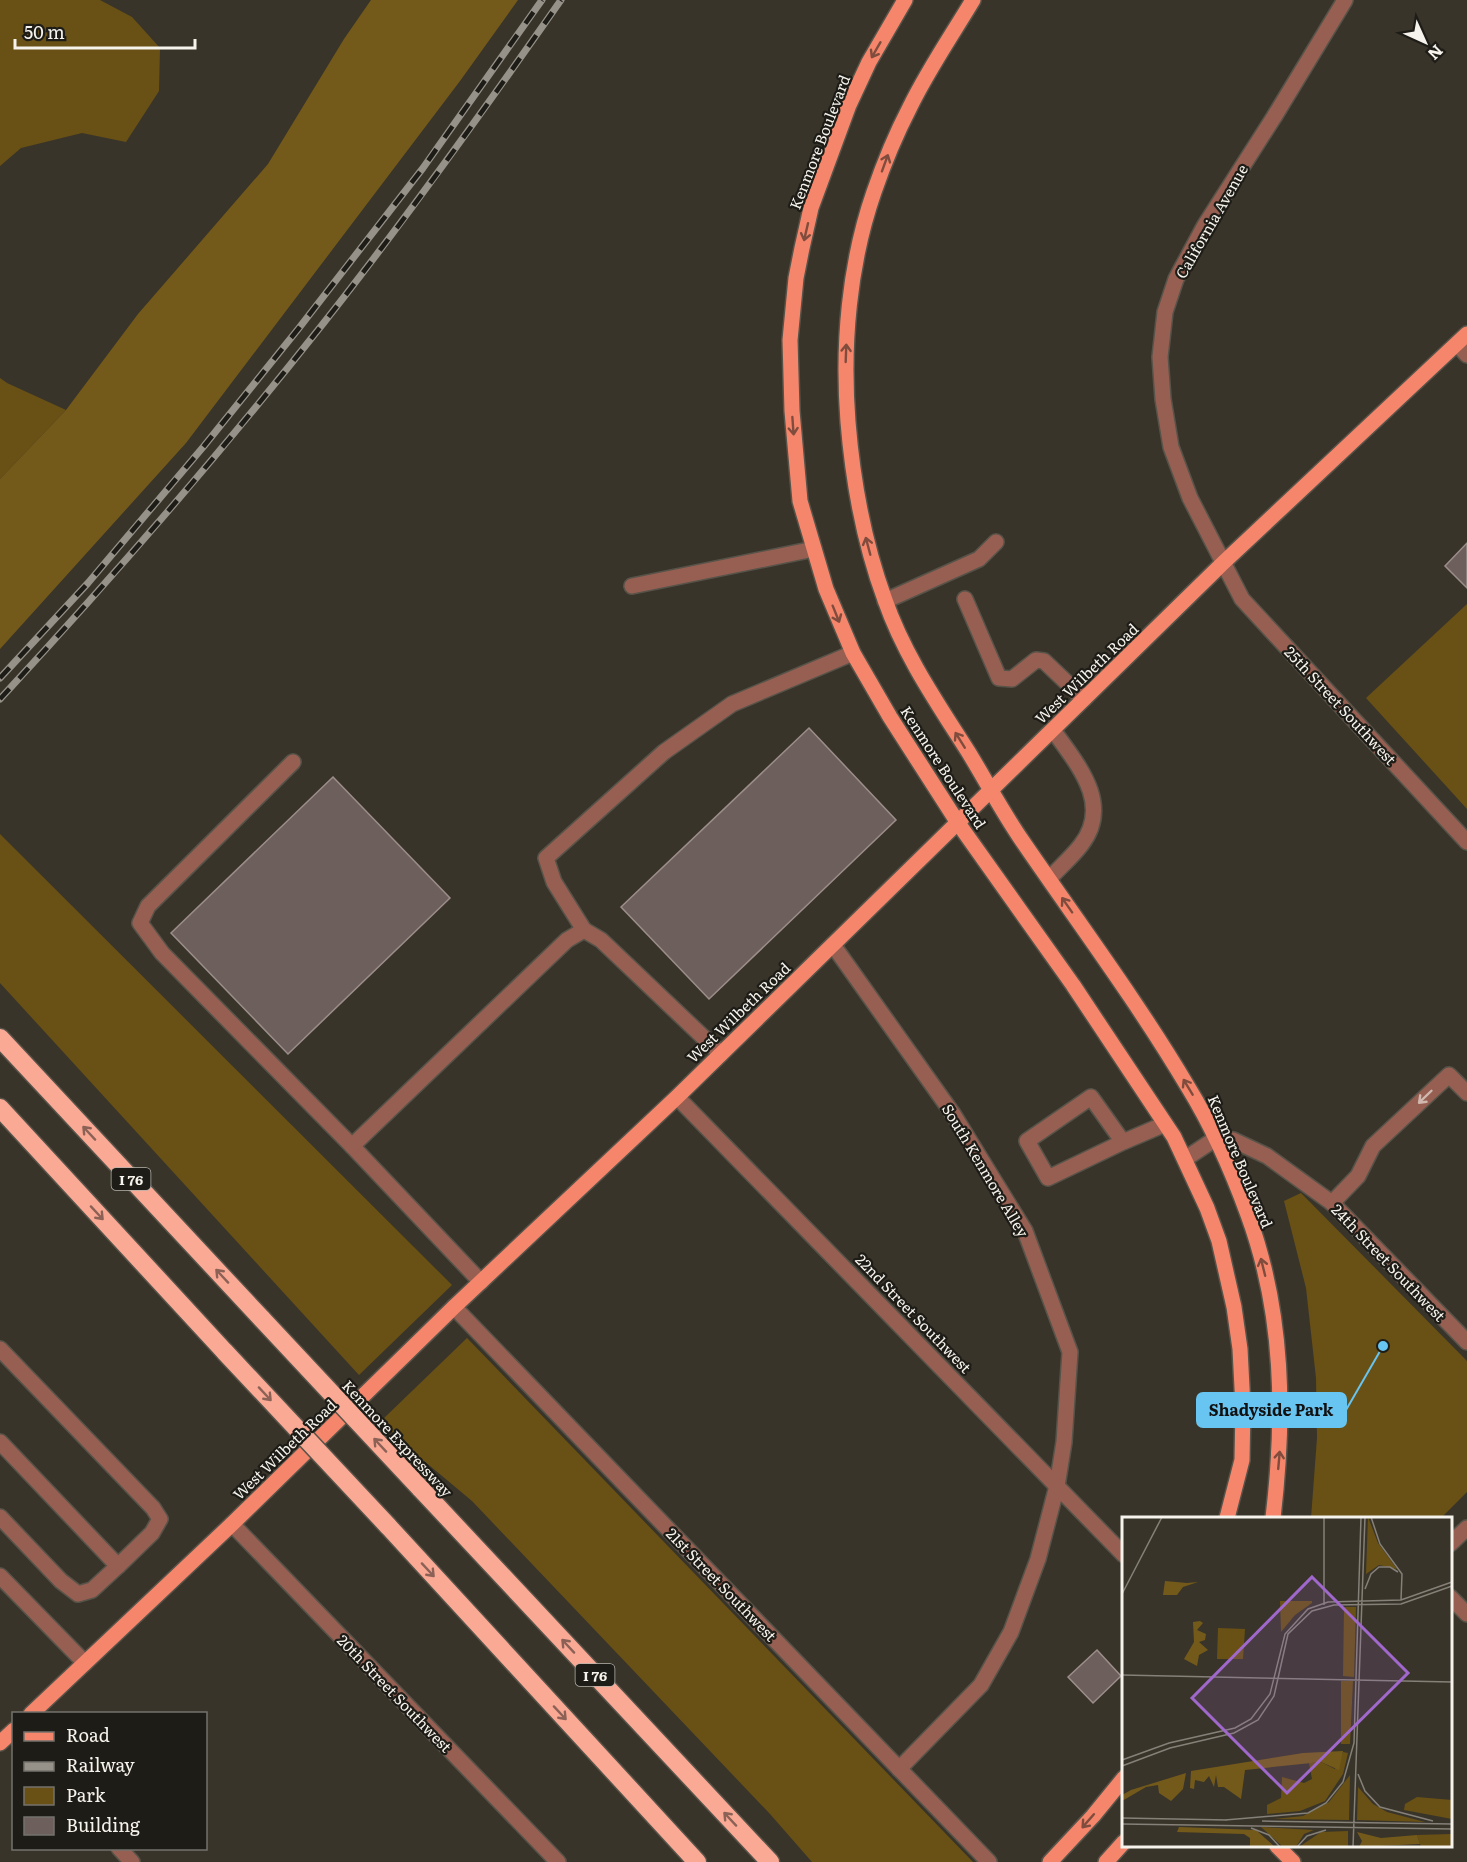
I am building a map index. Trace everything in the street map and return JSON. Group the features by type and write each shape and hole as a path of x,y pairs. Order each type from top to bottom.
{"highway":[{"name":"Kenmore Expressway","path":"0,1038 770,1862"},
{"path":"0,1108 697,1862"}],"main road":[{"name":"Kenmore Boulevard","path":"905,0 869,62 849,105 811,208 796,278 790,340 792,411 800,501 826,589 853,653 890,717 958,823 1073,985 1165,1124 1185,1159 1207,1208 1219,1241 1234,1307 1240,1349 1243,1407 1242,1460 1227,1517"},
{"name":"Kenmore Boulevard","path":"973,0 910,105 873,196 860,244 851,295 846,349 846,396 851,453 864,529 885,601 899,636 1017,833 1190,1089 1215,1138 1248,1216 1263,1263 1280,1368 1281,1429 1273,1517"},
{"name":"West Wilbeth Road","path":"32,1712 232,1524 454,1307 677,1097 1224,562 1464,344"},
{"path":"1050,1862 1122,1780"},
{"path":"1106,1862 1122,1844"},
{"path":"1279,1847 1293,1862"}],"street":[{"name":"California Avenue","path":"1224,562 1190,498 1171,447 1163,399 1160,357 1165,312 1176,279 1205,225 1345,0"},
{"path":"885,601 980,559 996,542"},
{"path":"632,586 814,549"},
{"name":"25th Street Southwest","path":"1224,562 1242,599 1467,842"},
{"path":"965,598 999,678 1012,680 1036,660 1044,661 1084,699"},
{"path":"721,1054 601,940 584,930 554,882 546,858 664,752 732,704 853,653"},
{"path":"1049,879 1082,844 1091,826 1095,805 1085,775 1053,730"},
{"path":"294,762 148,906 140,923 162,953 352,1146 481,1282"},
{"path":"352,1146 567,940 584,930"},
{"name":"South Kenmore Alley","path":"833,945 953,1113 1025,1231 1070,1352 1064,1442 1057,1486 1038,1559 1011,1632 981,1685 899,1769"},
{"path":"1332,1203 1358,1176 1373,1146 1449,1075 1467,1093"},
{"name":"22nd Street Southwest","path":"677,1097 1122,1553"},
{"path":"1123,1142 1090,1097 1027,1141 1048,1178 1165,1124"},
{"path":"1185,1159 1215,1138"},
{"name":"24th Street Southwest","path":"1215,1138 1233,1140 1267,1156 1332,1203 1467,1342"},
{"name":"21st Street Southwest","path":"454,1307 989,1862"},
{"path":"0,1349 153,1508 160,1519 152,1533 92,1590 78,1594 61,1581 0,1517"},
{"path":"0,1442 118,1566"},
{"name":"20th Street Southwest","path":"232,1524 558,1862"},
{"path":"1452,1542 1467,1528"},
{"path":"0,1576 85,1663"},
{"path":"1452,1599 1467,1614"},
{"path":"121,1850 132,1862"}],"green space":[{"path":"0,0 100,0 132,17 160,48 159,91 126,142 82,133 21,148 0,166"},
{"path":"0,378 66,410 0,479"},
{"path":"1467,604 1467,809 1366,698"},
{"path":"0,834 452,1285 359,1375 0,983"},
{"path":"1301,1193 1467,1361 1467,1492 1442,1517 1311,1517 1317,1438 1316,1378 1306,1288 1284,1201"},
{"path":"467,1338 973,1862 812,1862 770,1814 472,1501 399,1440 382,1420"}],"shaded area":[{"path":"371,0 518,0 460,81 186,443 0,649 0,479 66,410 138,314 268,164 344,39"}],"building":[{"path":"1467,543 1467,588 1445,566"},
{"path":"809,728 896,820 709,999 621,907"},
{"path":"333,777 450,898 288,1054 171,933"},
{"path":"1097,1650 1121,1676 1093,1703 1068,1677"}],"railway":[{"path":"0,678 88,583 204,446 299,328 423,168 542,0"},
{"path":"0,699 165,515 283,373 414,205 561,0"}],"place":[{"name":"Shadyside Park","path":"1383,1346"}]}
